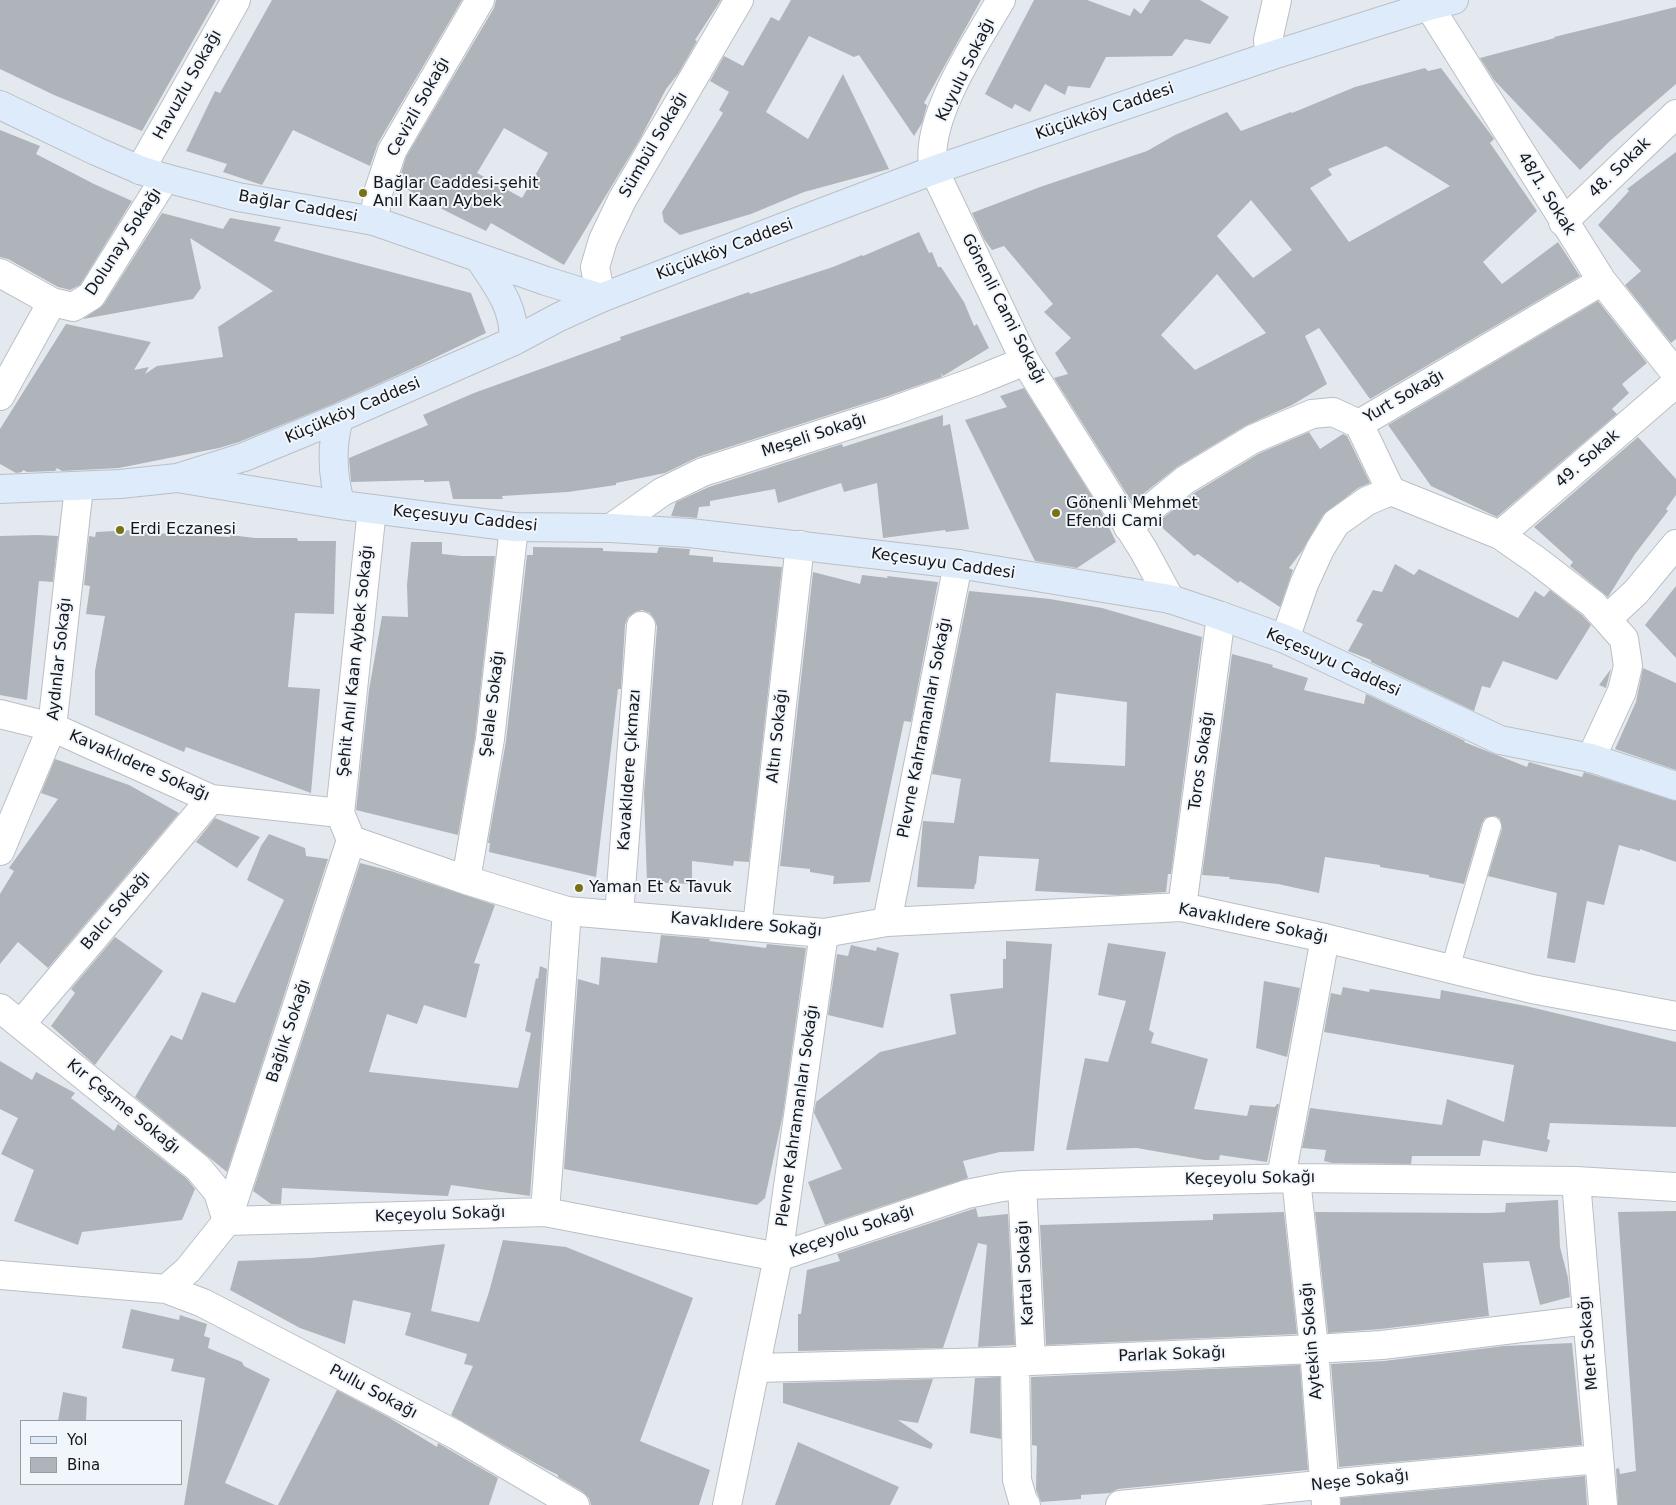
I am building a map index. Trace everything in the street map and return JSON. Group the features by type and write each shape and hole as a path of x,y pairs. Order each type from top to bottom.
{"street":[{"name":"Havuzlu Sokağı","path":"153,174 236,0"},
{"name":"Cevizli Sokağı","path":"374,221 378,193 392,151 480,0"},
{"name":"Sümbül Sokağı","path":"601,298 595,267 603,240 622,200 739,0"},
{"name":"Kuyulu Sokağı","path":"934,170 932,162 933,145 941,111 970,54 1001,0"},
{"path":"1270,56 1268,40 1277,0"},
{"name":"Küçükköy Caddesi","path":"0,489 79,487 177,478 244,457 339,418 514,341 559,317 601,298 780,228 934,170 1270,56 1442,3"},
{"name":"48/1. Sokak","path":"1442,3 1564,222 1602,281 1676,374"},
{"name":"Bağlar Caddesi","path":"0,105 153,174 238,198 374,221 601,298"},
{"name":"48. Sokak","path":"1564,222 1676,114"},
{"name":"Gönenli Cami Sokağı","path":"934,170 1025,360 1144,551 1170,599"},
{"name":"Dolunay Sokağı","path":"0,273 52,302 74,308 92,296 153,174"},
{"path":"479,258 507,302 514,327 514,341"},
{"name":"Yurt Sokağı","path":"1128,527 1185,480 1253,439 1312,414 1333,412 1359,424 1602,281"},
{"path":"0,396 52,302"},
{"name":"Meşeli Sokağı","path":"611,528 662,492 703,472 893,411 976,381 1025,360"},
{"name":"49. Sokak","path":"1500,535 1676,383"},
{"path":"339,418 334,435 333,453 335,487 341,505"},
{"path":"1359,424 1391,491 1500,535 1536,560 1592,604 1624,639 1628,666 1622,691 1591,758"},
{"name":"Keçesuyu Caddesi","path":"177,478 341,505 514,527 611,528 690,533 958,564 1170,599 1285,639 1500,740 1591,758 1676,786"},
{"name":"Aydınlar Sokağı","path":"0,851 52,727 79,487"},
{"path":"1285,639 1304,584 1320,549 1336,523 1367,502 1391,491"},
{"name":"Şehit Anıl Kaan Aybek Sokağı","path":"340,814 372,509"},
{"name":"Şelale Sokağı","path":"466,880 490,739 514,527"},
{"path":"1607,620 1636,592 1676,544"},
{"name":"Altın Sokağı","path":"757,927 800,545"},
{"name":"Plevne Kahramanları Sokağı","path":"887,922 958,564"},
{"name":"Toros Sokağı","path":"1182,907 1221,616"},
{"name":"Kavaklıdere Çıkmazı","path":"619,915 642,626"},
{"name":"Kavaklıdere Sokağı","path":"0,714 52,727 211,799 340,814"},
{"name":"Balcı Sokağı","path":"11,1016 211,799"},
{"path":"340,814 351,840"},
{"name":"Kavaklıdere Sokağı","path":"351,840 466,880 568,911 824,933 887,922 1182,907 1325,938 1532,989 1676,1016"},
{"name":"Bağlık Sokağı","path":"227,1221 351,840"},
{"path":"545,1212 568,911"},
{"name":"Plevne Kahramanları Sokağı","path":"727,1505 778,1257 824,933"},
{"name":"Aytekin Sokağı","path":"1325,938 1288,1178 1314,1349 1325,1495"},
{"name":"Kır Çeşme Sokağı","path":"11,1016 198,1168 218,1192 227,1221"},
{"name":"Keçeyolu Sokağı","path":"227,1221 545,1212 778,1257 967,1194 1022,1185 1288,1178 1576,1181 1676,1187"},
{"name":"Mert Sokağı","path":"1576,1181 1603,1505"},
{"name":"Kartal Sokağı","path":"1022,1185 1023,1361"},
{"path":"0,1275 166,1289 188,1270 227,1221"},
{"name":"Pullu Sokağı","path":"166,1289 203,1303 456,1435 575,1505"},
{"name":"Parlak Sokağı","path":"756,1368 1023,1361 1314,1349 1382,1345 1587,1320"},
{"path":"1023,1361 1017,1480 1022,1501 1026,1505"},
{"name":"Neşe Sokağı","path":"1120,1505 1164,1499 1325,1495 1379,1479 1599,1460"}],"lane":[{"path":"1450,969 1492,826"}],"building":[{"path":"0,0 216,0 142,131 54,95 0,69"},
{"path":"272,0 462,0 378,143 370,166 293,130 262,185 223,172 227,164 186,151 215,91 220,93"},
{"path":"496,0 721,0 695,40 697,41 678,74 666,89 640,139 564,265 491,223 486,231 444,210 403,187 405,182 399,180 406,157 494,8","holes":["504,128 548,153 522,198 477,173"]},
{"path":"791,0 981,0 924,103 927,105 922,123 914,136 859,55 854,57 809,36 766,112 808,139 843,74 889,169 804,192 751,214 680,235 664,222 662,212 723,113 719,110 729,92 710,81 724,56 743,66 771,17 779,21"},
{"path":"1034,0 1087,0 1130,16 1134,8 1141,14 1150,0 1200,0 1229,17 1210,44 1185,39 1172,56 1106,57 1090,88 1068,86 1065,95 1045,84 1030,112 1015,104 1012,109 985,94"},
{"path":"1676,7 1676,84 1611,140 1580,170 1494,80 1480,58 1554,37"},
{"path":"1425,68 1428,71 1441,68 1492,136 1494,139 1490,143 1537,211 1483,262 1502,284 1558,242 1580,276 1370,399 1319,328 1305,336 1327,384 1292,405 1245,426 1177,467 1133,502 1054,378 1068,374 1055,353 1071,338 1044,312 1053,304 1004,246 992,250 984,239 972,213 1040,187 1147,151 1175,135 1227,112 1241,131 1292,113 1355,87","holes":["1386,146 1450,186 1349,242 1310,188 1332,175 1328,169","1251,200 1292,250 1253,278 1217,236","1217,274 1266,333 1195,370 1161,335"]},
{"path":"0,130 40,146 36,154 132,201 80,285 70,290 58,287 8,259 0,257"},
{"path":"1676,152 1676,339 1671,343 1625,285 1641,271 1598,225 1629,191 1627,189"},
{"path":"162,213 223,229 230,218 281,227 274,241 471,293 486,333 333,404 239,442 219,448 119,468 62,471 57,468 55,471 27,472 23,470 16,473 0,464 0,429 66,324 151,342 134,370 149,367 145,374 157,366 223,357 218,327 273,291 190,238 201,288 193,299 83,319 104,304"},
{"path":"919,232 929,253 932,252 938,267 941,267 964,302 974,326 977,324 989,348 943,376 941,373 942,377 698,457 665,473 616,483 616,485 568,492 502,496 503,499 453,499 449,481 351,482 349,458 428,425 423,415 474,393 621,340 620,337 749,292 750,294 833,267"},
{"path":"1598,301 1647,363 1622,384 1629,393 1612,409 1617,414 1497,517 1431,486 1388,425"},
{"name":"Gönenli Mehmet Efendi Cami","path":"1024,388 1100,509 1116,542 1077,568 1035,561 965,420 1007,407 1000,396"},
{"path":"943,415 943,426 950,424 969,529 946,532 945,530 883,538 877,483 844,492 841,483 778,503 775,489 710,501 710,506 699,507 697,518 671,516 676,502 709,487 842,444 843,447"},
{"path":"1309,432 1320,449 1343,434 1347,436 1370,483 1358,488 1323,515 1302,551 1289,568 1293,570 1280,607 1240,581 1238,583 1198,554 1194,556 1157,523 1194,493 1260,453"},
{"path":"1638,437 1676,479 1676,495 1666,509 1668,511 1635,554 1608,597 1570,566 1573,562 1534,527"},
{"path":"134,530 134,532 230,537 230,535 255,538 297,538 298,541 336,541 334,614 295,613 288,687 320,689 311,793 186,747 184,752 95,715 95,671 105,616 86,614 90,586 84,585 89,536 95,537 96,532"},
{"path":"0,536 58,536 53,582 39,581 27,700 0,695"},
{"path":"411,542 442,542 442,554 495,556 475,737 458,835 356,810 369,690 382,616 408,617 407,585"},
{"path":"533,547 603,548 603,551 657,553 659,547 690,549 689,555 713,557 713,562 782,567 749,862 734,861 733,866 692,861 692,884 647,882 644,793 657,627 650,613 642,610 628,617 625,625 621,689 618,689 596,877 489,852 490,843 488,843 506,741 527,555 533,555"},
{"path":"1395,564 1414,575 1419,569 1518,618 1535,591 1544,597 1550,590 1582,615 1591,625 1557,680 1503,661 1490,688 1482,686 1474,711 1371,662 1371,660 1348,651 1363,624 1356,621 1373,590 1382,592"},
{"path":"813,572 860,584 862,575 938,582 911,722 904,721 870,882 833,884 834,876 810,872 810,869 780,866"},
{"path":"1676,586 1676,658 1645,625"},
{"path":"969,591 1050,599 1102,608 1202,637 1171,874 1168,874 1166,892 1118,895 1035,891 1039,859 979,856 974,889 917,887 923,821 954,823 961,779 932,774","holes":["1056,693 1127,702 1125,766 1050,762"]},
{"path":"1232,654 1273,665 1272,667 1308,678 1304,690 1364,704 1366,694 1464,742 1527,767 1529,762 1582,777 1584,772 1676,801 1676,862 1640,849 1640,851 1619,845 1604,905 1587,901 1575,963 1547,958 1557,893 1488,876 1502,829 1500,819 1495,816 1485,818 1482,823 1464,884 1429,877 1429,875 1380,867 1380,865 1325,857 1319,893 1278,884 1202,875"},
{"path":"1643,668 1676,683 1676,770 1615,749 1636,702"},
{"path":"1611,669 1606,688 1599,685"},
{"path":"55,759 129,785 179,813 48,968 18,942 0,964 0,894 14,871 9,868 58,799 41,793"},
{"path":"215,818 260,837 237,868 196,842"},
{"path":"269,834 305,848 306,856 328,859 227,1172 135,1097 171,1035 182,1040 202,992 235,1003 284,900 247,880 261,846"},
{"path":"360,863 391,871 495,905 474,963 480,964 466,1018 424,1005 417,1024 387,1014 369,1072 518,1088 531,1033 525,1031 536,978 538,979 540,966 547,969 530,1196 451,1185 448,1196 282,1188 281,1204 271,1204 253,1191"},
{"path":"661,935 710,939 709,941 766,948 767,944 806,948 783,1114 765,1198 757,1205 564,1169 578,979 599,985 601,957 657,963"},
{"path":"115,937 163,971 95,1065 51,1026 75,993 71,989"},
{"path":"1006,941 1052,944 1034,1151 1000,1152 963,1161 968,1178 825,1225 808,1182 842,1169 814,1113 816,1102 880,1052 956,1034 950,994 1003,988 1003,959 1006,959"},
{"path":"1108,943 1166,952 1149,1030 1154,1033 1151,1043 1208,1059 1194,1109 1247,1116 1250,1105 1275,1107 1279,1104 1267,1162 1220,1155 1219,1160 1205,1160 1137,1148 1066,1150 1085,1058 1108,1062 1126,1001 1098,995"},
{"path":"851,945 876,951 877,947 899,953 883,1028 828,1015 837,954 848,956"},
{"path":"1264,981 1300,988 1287,1057 1256,1048"},
{"path":"1343,987 1369,992 1370,989 1440,999 1441,990 1526,1006 1676,1042 1676,1127 1550,1123 1547,1139 1550,1140 1547,1152 1483,1140 1480,1156 1412,1156 1411,1164 1332,1163 1324,1161 1326,1150 1302,1148 1310,1108 1442,1125 1447,1099 1504,1122 1514,1065 1324,1032 1331,993 1341,995"},
{"path":"0,1061 32,1080 36,1072 75,1093 71,1098 114,1131 118,1124 187,1179 195,1189 182,1220 82,1232 78,1245 14,1221 34,1170 1,1154 18,1118 0,1109"},
{"path":"1558,1200 1560,1247 1568,1278 1570,1297 1540,1305 1529,1261 1483,1263 1489,1316 1381,1329 1328,1333 1315,1212 1488,1213 1505,1212 1506,1203"},
{"path":"976,1208 978,1217 1008,1214 1015,1345 978,1347 987,1245 978,1243 943,1348 798,1351 798,1314 801,1314 807,1270 840,1261 837,1254"},
{"path":"1676,1211 1676,1505 1618,1505 1616,1469 1619,1468 1620,1474 1636,1471 1618,1212"},
{"path":"1284,1212 1297,1334 1046,1345 1040,1225 1213,1220 1213,1214"},
{"path":"503,1240 566,1247 693,1298 640,1441 710,1470 699,1505 591,1505 589,1498 583,1492 558,1477 558,1475 451,1415 473,1366 464,1364 467,1354 405,1335 411,1313 353,1300 345,1344 300,1328 230,1290 238,1261 311,1258 445,1244 431,1311 479,1322"},
{"path":"131,1309 179,1320 180,1315 207,1324 204,1336 210,1338 208,1348 242,1362 244,1366 270,1379 225,1483 275,1505 184,1505 205,1378 171,1371 174,1359 122,1348"},
{"path":"1572,1343 1582,1445 1339,1467 1331,1364 1384,1361 1504,1346"},
{"path":"1300,1365 1308,1470 1118,1489 1110,1493 1081,1495 1081,1499 1041,1502 1036,1490 1037,1446 1032,1445 1031,1377"},
{"path":"1000,1377 1001,1439 970,1433 975,1378"},
{"path":"933,1379 918,1423 898,1420 933,1444 931,1449 783,1403 783,1383"},
{"path":"337,1390 388,1417 437,1447 438,1443 498,1478 489,1505 278,1505"},
{"path":"63,1392 87,1397 86,1420 58,1420"},
{"path":"798,1442 899,1487 890,1505 775,1505"},
{"path":"1585,1476 1587,1505 1341,1505 1341,1498"}],"place":[{"name":"Bağlar Caddesi-şehit Anıl Kaan Aybek","path":"363,193"},
{"name":"Gönenli Mehmet Efendi Cami","path":"1056,513"},
{"name":"Erdi Eczanesi","path":"120,530"},
{"name":"Yaman Et & Tavuk","path":"579,888"}]}
